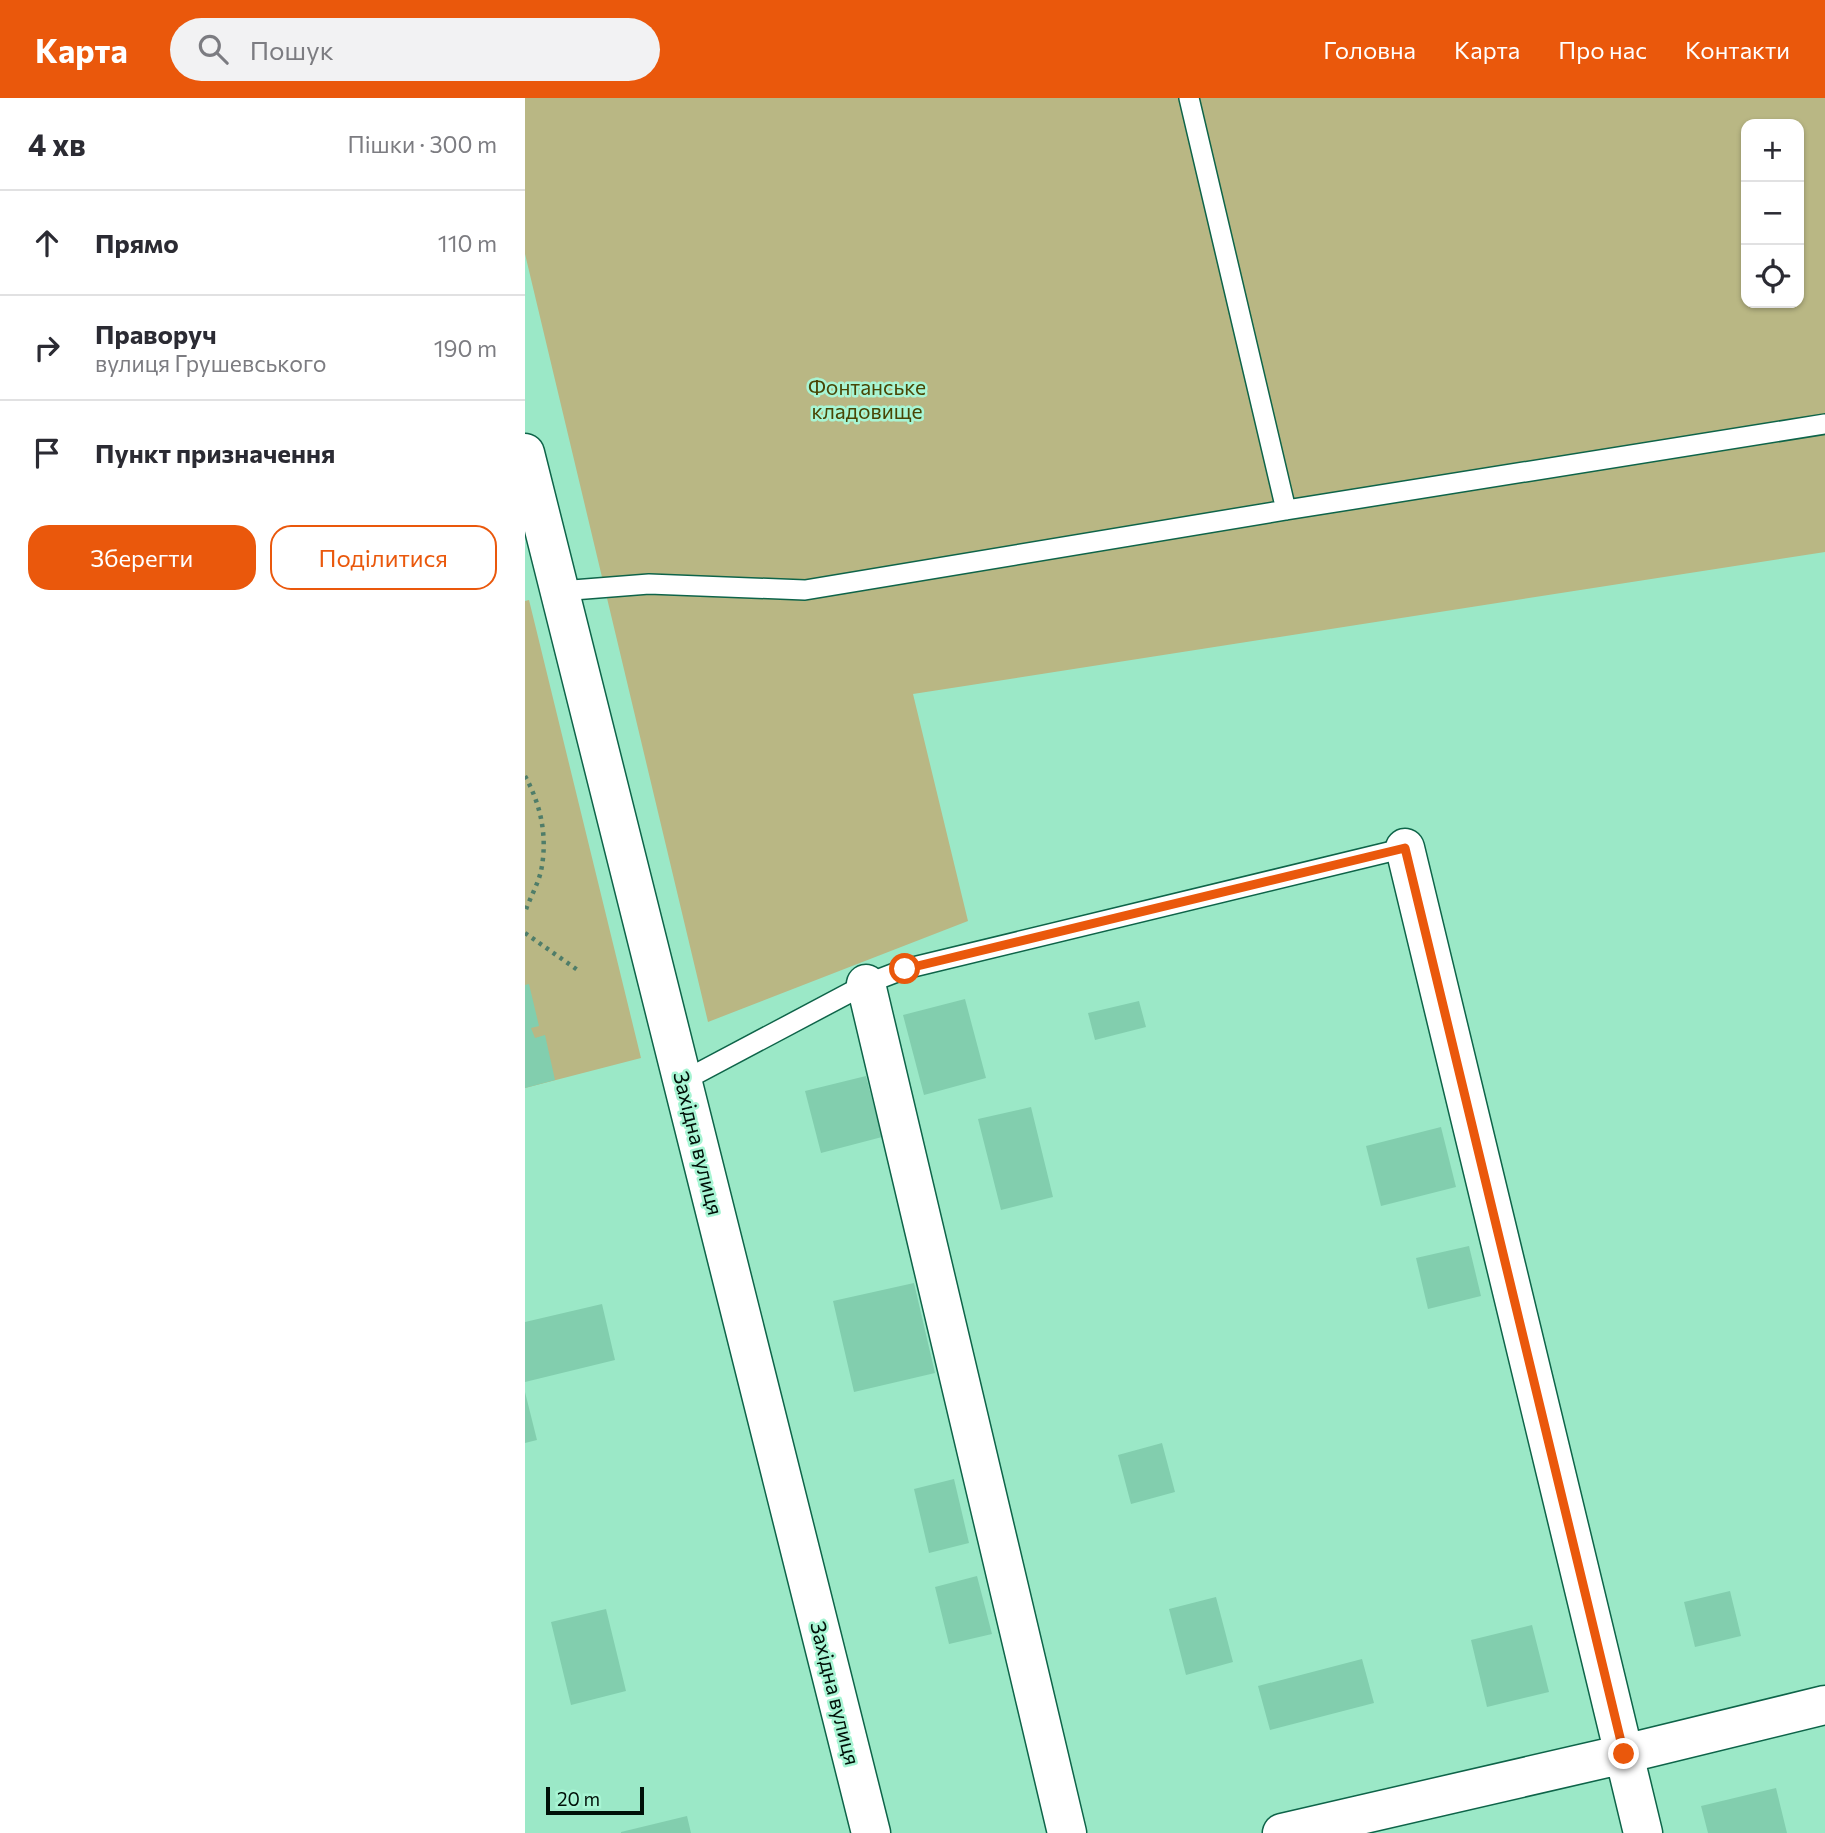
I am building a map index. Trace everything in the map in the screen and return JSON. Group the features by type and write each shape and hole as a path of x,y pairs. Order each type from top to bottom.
{"street":[{"name":"Західна вулиця","path":"525,453 871,1833"},
{"path":"1405,848 1643,1833"},
{"path":"866,984 1067,1833"},
{"path":"1282,1833 1624,1754 1825,1704"}],"lane":[{"path":"1189,98 1286,510"},
{"path":"560,591 649,584 805,590 1825,424"},
{"path":"683,1081 866,984 905,969 1405,848"}],"path":[{"path":"525,775 543,820 541,871 525,912"},
{"path":"525,933 579,971"}],"green space":[{"name":"Фонтанське кладовище","path":"525,98 1825,98 1825,552 913,694 968,921 708,1022 525,254"},
{"path":"529,600 641,1058 525,1088 525,601"}],"building":[{"path":"529,984 539,1026 531,1028 535,1038 545,1035 555,1080 525,1088 525,985"},
{"path":"965,999 986,1078 924,1095 903,1015"},
{"path":"1139,1001 1146,1027 1095,1040 1088,1013"},
{"path":"866,1076 882,1137 821,1153 805,1091"},
{"path":"1031,1107 1053,1197 1001,1210 978,1119"},
{"path":"1441,1127 1456,1187 1381,1206 1366,1146"},
{"path":"1469,1246 1481,1296 1428,1309 1416,1258"},
{"path":"914,1283 935,1373 854,1392 833,1301"},
{"path":"602,1304 615,1360 525,1382 525,1322"},
{"path":"525,1392 537,1440 525,1443"},
{"path":"1162,1443 1175,1492 1131,1504 1118,1455"},
{"path":"954,1479 969,1543 929,1553 914,1489"},
{"path":"977,1576 992,1634 949,1644 935,1587"},
{"path":"1730,1591 1741,1636 1695,1647 1684,1602"},
{"path":"1216,1597 1233,1662 1186,1675 1169,1609"},
{"path":"606,1609 626,1691 571,1705 551,1622"},
{"path":"1532,1625 1549,1692 1487,1707 1471,1640"},
{"path":"1362,1659 1374,1703 1270,1730 1258,1686"},
{"path":"1776,1788 1787,1833 1708,1833 1701,1806"},
{"path":"687,1816 691,1833 621,1833 621,1832"}],"route":[{"path":"905,969 1405,848 1624,1754"}]}
